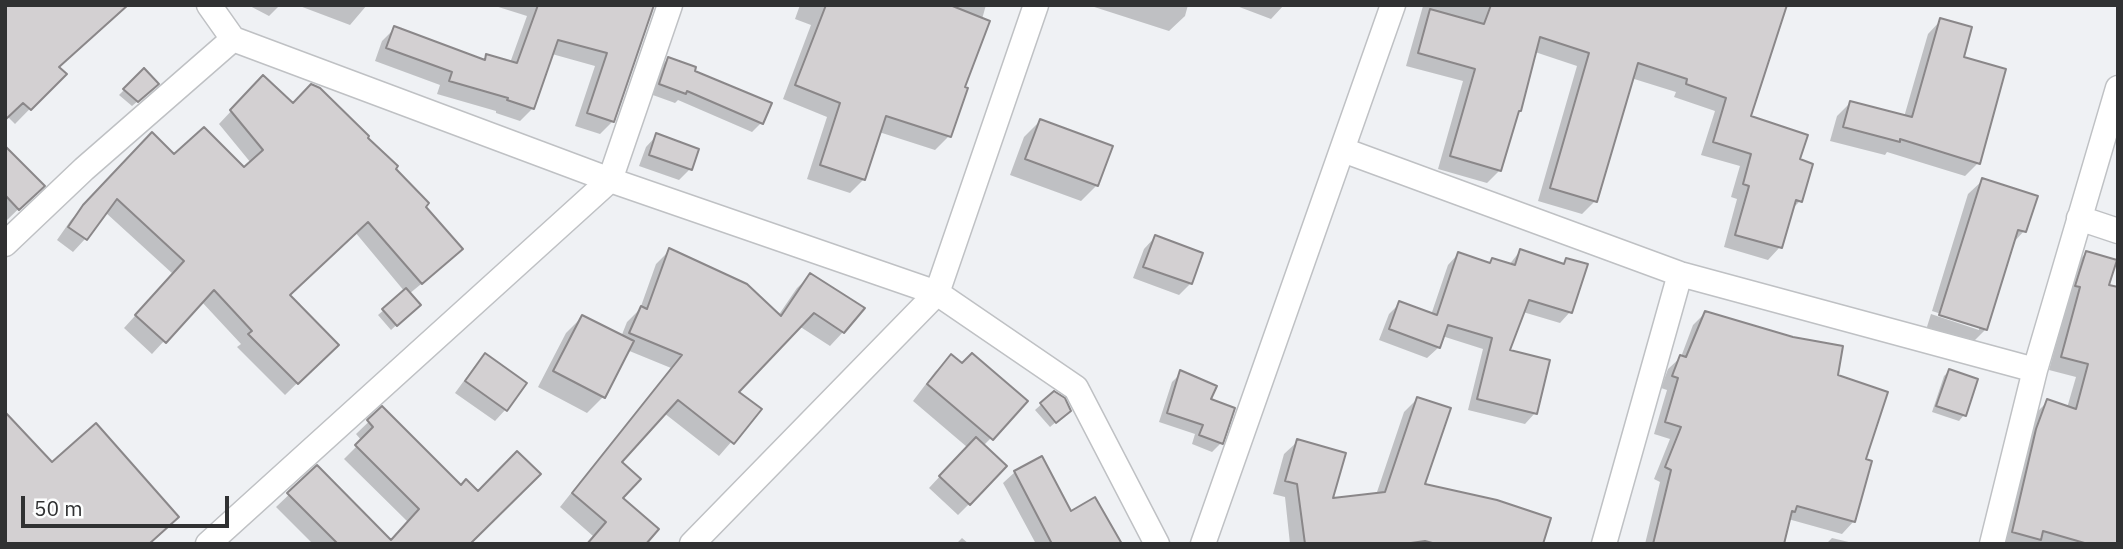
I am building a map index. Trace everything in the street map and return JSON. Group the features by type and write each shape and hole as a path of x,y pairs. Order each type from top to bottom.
{"street":[{"path":"209,5 233,39 610,180 937,293 1076,388 1157,544"},
{"path":"208,544 610,180 670,5"},
{"path":"692,544 937,293 1036,5"},
{"path":"1203,544 1393,5"},
{"path":"5,244 84,169 233,39"},
{"path":"1992,544 2035,370 2118,88"},
{"path":"1343,150 1680,274 2035,370"},
{"path":"2079,218 2118,231"},
{"path":"1604,544 1680,274"}],"building":[{"path":"5,5 128,5 59,67 67,74 31,110 23,103 5,120"},
{"path":"538,5 654,5 614,122 587,113 607,53 558,40 534,109 507,100 508,98 449,81 452,72 386,48 394,26 485,60 486,54 517,63"},
{"path":"826,5 950,5 990,21 965,87 968,88 951,137 886,116 865,180 820,165 840,103 795,85"},
{"path":"1491,5 1787,5 1751,116 1808,135 1800,159 1813,164 1802,202 1796,200 1782,248 1735,235 1749,186 1743,184 1751,154 1713,142 1726,98 1686,84 1687,79 1638,63 1597,202 1550,188 1589,53 1540,37 1521,111 1501,171 1450,156 1475,69 1418,53 1430,9 1484,24"},
{"path":"1940,18 1972,27 1964,57 2006,69 1980,164 1900,139 1900,142 1843,127 1850,101 1912,117"},
{"path":"668,57 696,67 695,71 772,103 763,124 687,91 686,94 659,84"},
{"path":"144,68 159,84 138,102 123,89"},
{"path":"263,75 293,103 311,84 320,88 398,166 396,169 429,203 426,207 463,249 422,284 368,222 290,295 339,345 298,384 248,334 252,331 214,290 166,343 135,315 184,261 117,199 87,240 68,227 83,205 152,132 174,154 204,127 244,167 263,150 230,110"},
{"path":"1040,119 1113,146 1098,186 1025,159"},
{"path":"656,133 699,149 692,170 649,155"},
{"path":"5,146 45,186 19,210 5,195"},
{"path":"1982,178 2038,196 2026,232 2018,230 1987,330 1939,315"},
{"path":"1155,235 1203,253 1192,284 1143,267"},
{"path":"669,248 747,284 781,316 810,273 865,308 844,333 814,313 739,392 762,409 734,444 678,400 622,462 641,479 623,498 659,529 646,544 587,544 606,522 572,493 682,355 629,333 641,306 647,309"},
{"path":"1520,249 1564,264 1566,258 1588,264 1572,313 1529,300 1510,350 1550,360 1537,414 1477,399 1492,338 1448,325 1440,348 1389,329 1399,301 1437,315 1458,252 1490,263 1492,258 1515,265"},
{"path":"2086,251 2117,260 2109,285 2118,287 2118,544 2088,544 2043,531 2041,540 2012,532 2036,429 2047,399 2076,409 2088,364 2061,357 2080,287 2075,286"},
{"path":"406,288 421,305 397,326 382,309"},
{"path":"1705,311 1793,337 1843,346 1838,375 1888,392 1866,459 1872,461 1855,522 1797,506 1795,512 1792,511 1784,544 1653,544 1671,470 1665,467 1681,427 1665,422 1678,378 1672,376 1680,355 1686,357"},
{"path":"582,315 634,341 605,398 553,371"},
{"path":"485,353 527,383 507,411 465,381"},
{"path":"972,353 1028,401 993,440 927,384 951,354 962,363"},
{"path":"1949,369 1978,379 1966,416 1936,406"},
{"path":"1180,370 1217,386 1211,399 1235,408 1223,444 1199,435 1203,425 1167,413"},
{"path":"1054,391 1065,398 1071,411 1056,423 1040,403"},
{"path":"1417,397 1451,408 1425,484 1497,500 1551,518 1543,544 1436,544 1425,541 1404,544 1305,544 1297,484 1285,481 1297,439 1346,453 1333,498 1385,492"},
{"path":"382,406 461,485 466,479 478,491 517,451 541,474 470,544 338,544 287,493 317,465 391,540 419,509 355,445 373,427 367,420"},
{"path":"5,412 52,462 96,423 179,517 149,544 5,544"},
{"path":"976,437 1007,466 970,505 939,476"},
{"path":"1042,456 1071,511 1095,497 1122,544 1052,544 1014,471"}]}
